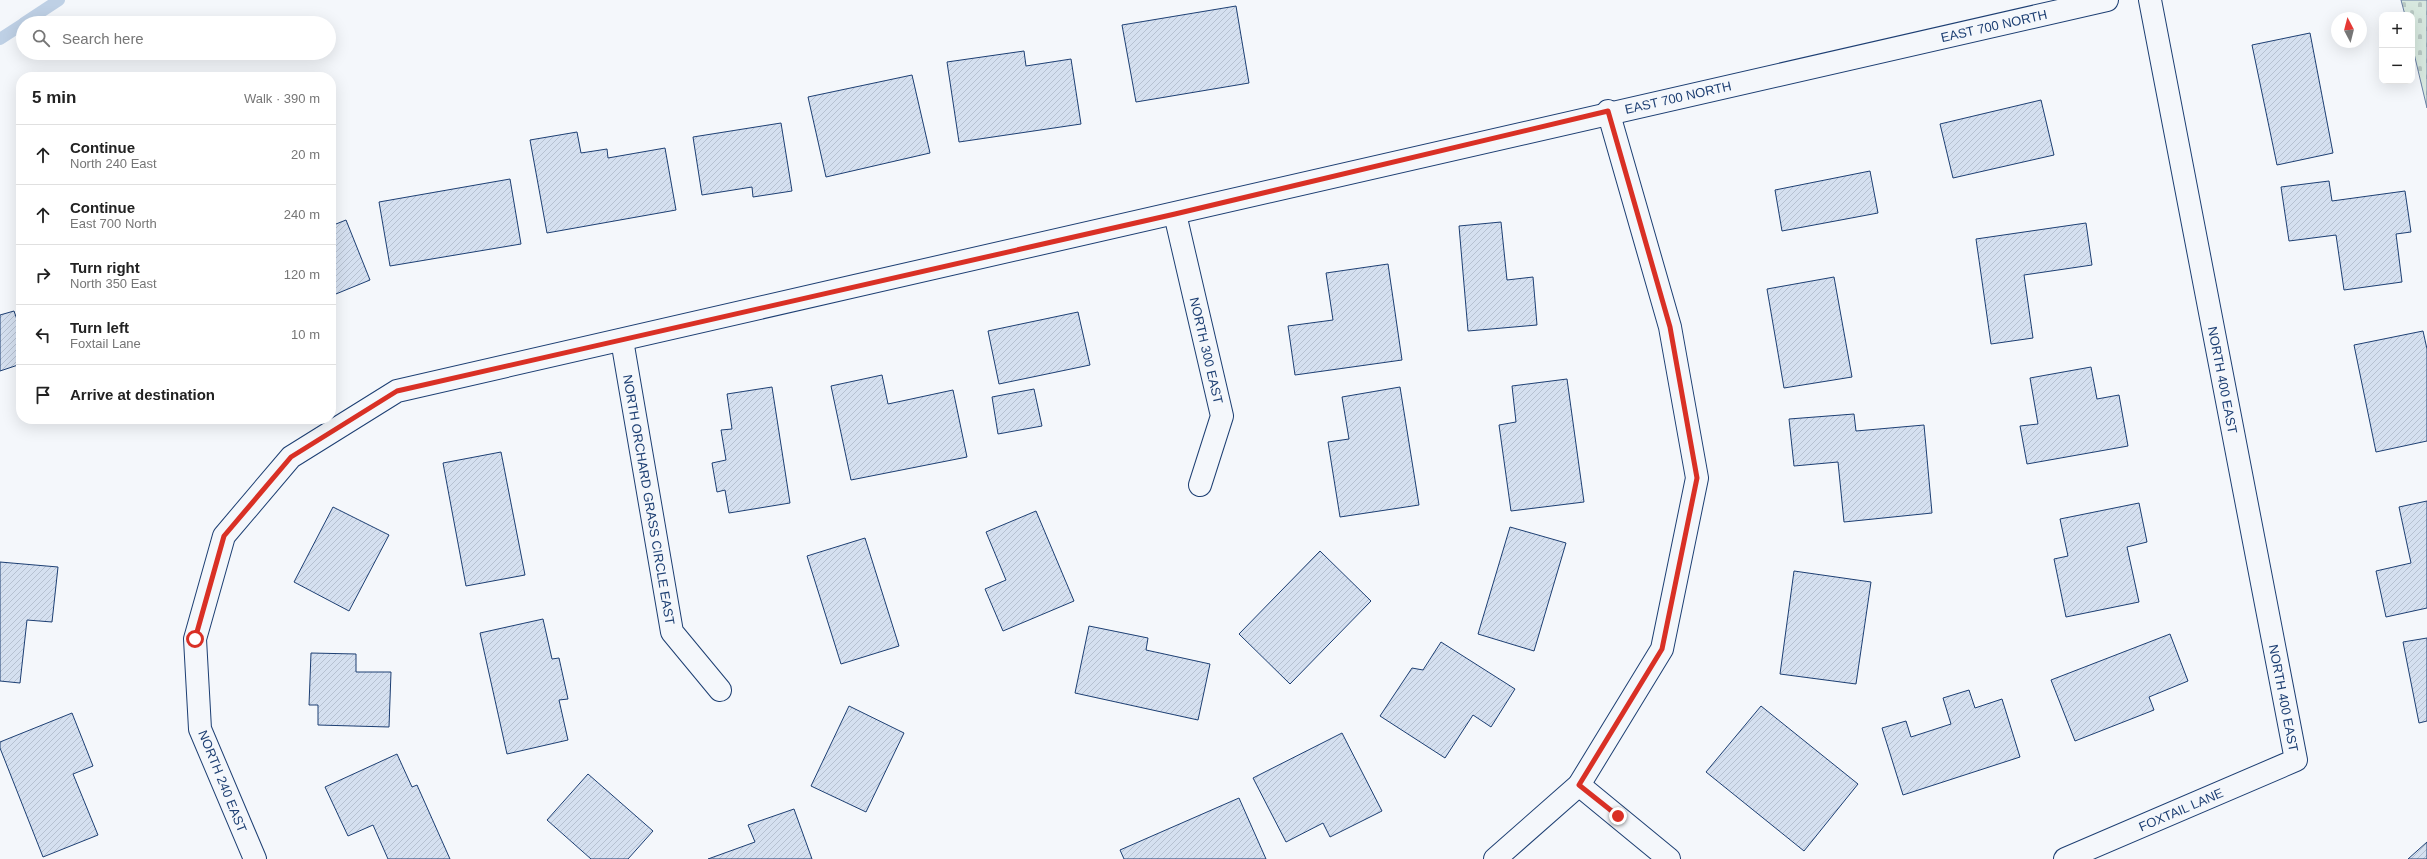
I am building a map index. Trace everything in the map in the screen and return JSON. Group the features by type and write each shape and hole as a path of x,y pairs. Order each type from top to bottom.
{"street":[{"name":"EAST 700 NORTH","path":"224,536 291,457 397,391 1175,214 1608,111 2107,0"},
{"name":"NORTH 400 EAST","path":"2150,0 2296,760"},
{"path":"1495,859 1579,785 1662,649 1697,478 1670,327 1608,111"},
{"name":"NORTH 300 EAST","path":"1175,214 1222,416 1200,485"},
{"name":"NORTH ORCHARD GRASS CIRCLE EAST","path":"622,340 672,632 720,690"},
{"name":"NORTH 240 EAST","path":"224,536 195,639 200,729 255,859"},
{"name":"FOXTAIL LANE","path":"2065,859 2296,760"},
{"path":"1579,785 1669,859"}],"green space":[{"path":"2401,0 2427,0 2427,108 2415,58 2415,12 2404,12"}],"building":[{"path":"1236,6 1249,83 1136,102 1122,25"},
{"path":"2310,33 2333,153 2277,165 2252,45"},
{"path":"1024,51 1026,66 1071,59 1081,124 959,142 947,62"},
{"path":"912,75 930,153 826,177 808,97"},
{"path":"2041,100 2054,155 1953,178 1940,124"},
{"path":"781,123 792,191 753,197 752,187 702,195 693,137"},
{"path":"577,132 581,153 607,149 608,158 665,148 676,210 547,233 530,140"},
{"path":"1870,171 1878,213 1782,231 1775,190"},
{"path":"510,179 521,244 390,266 379,202"},
{"path":"2329,181 2332,201 2405,191 2411,232 2396,234 2402,282 2344,290 2336,235 2289,241 2281,187"},
{"path":"346,220 370,280 336,294 336,224"},
{"path":"1501,222 1507,280 1533,277 1537,325 1468,331 1459,226"},
{"path":"2086,223 2092,265 2024,275 2033,338 1991,344 1976,239"},
{"path":"1388,264 1402,360 1295,375 1288,326 1333,320 1326,273"},
{"path":"1834,277 1852,377 1784,388 1767,289"},
{"path":"14,311 16,317 16,366 0,371 0,315"},
{"path":"1078,312 1090,365 999,384 988,331"},
{"path":"2423,331 2427,349 2427,441 2376,452 2354,345"},
{"path":"2091,367 2097,399 2119,395 2128,446 2027,464 2020,426 2038,424 2030,378"},
{"path":"882,375 888,404 953,390 967,457 851,480 831,386"},
{"path":"1567,379 1584,502 1511,511 1499,425 1516,422 1512,386"},
{"path":"772,387 790,503 729,513 725,490 717,492 712,463 726,460 721,430 732,429 727,394"},
{"path":"1400,387 1419,505 1340,517 1328,442 1349,439 1342,397"},
{"path":"1034,389 1042,426 998,434 992,397"},
{"path":"1854,414 1856,431 1924,425 1932,513 1844,522 1838,462 1794,466 1789,419"},
{"path":"501,452 525,575 466,586 443,463"},
{"path":"2427,501 2427,608 2386,617 2376,571 2411,563 2399,507"},
{"path":"2139,503 2147,542 2127,547 2139,602 2066,617 2054,559 2068,556 2060,519"},
{"path":"333,507 389,535 349,611 294,582"},
{"path":"1036,511 1074,601 1003,631 985,589 1006,580 986,532"},
{"path":"1510,527 1566,543 1534,651 1478,634"},
{"path":"865,538 899,646 841,664 807,556"},
{"path":"1320,551 1371,601 1290,684 1239,634"},
{"path":"0,562 58,567 52,622 27,620 20,683 0,681"},
{"path":"1794,571 1871,582 1856,684 1780,674"},
{"path":"543,619 552,659 559,658 568,699 559,700 568,740 507,754 480,633"},
{"path":"1089,626 1148,638 1146,650 1210,664 1198,720 1075,693"},
{"path":"2170,634 2188,681 2149,697 2154,710 2075,741 2051,680"},
{"path":"2427,638 2427,721 2419,723 2403,642"},
{"path":"1441,642 1515,689 1491,727 1473,715 1445,758 1380,716 1412,668 1423,670"},
{"path":"311,653 356,654 356,672 391,672 389,727 318,725 318,705 309,705"},
{"path":"1969,690 1975,708 2002,699 2020,757 1903,795 1882,728 1906,721 1911,737 1951,724 1943,698"},
{"path":"849,706 904,733 866,812 811,786"},
{"path":"1761,706 1858,784 1804,851 1706,772"},
{"path":"72,713 93,766 73,774 98,835 43,857 0,748 0,742"},
{"path":"1342,733 1382,811 1330,837 1323,823 1286,842 1253,778"},
{"path":"397,754 412,787 417,785 450,859 388,859 373,825 348,836 325,787"},
{"path":"588,774 653,831 628,859 591,859 547,820"},
{"path":"1239,798 1266,859 1124,859 1120,850"},
{"path":"794,809 812,859 708,859 755,842 748,825"},
{"path":"2427,842 2427,859 2408,859"}],"waterway":[{"path":"35,16 59,0"},
{"path":"0,39 16,29"}],"route":[{"path":"195,639 224,536 291,457 397,391 1175,214 1608,111 1670,327 1697,478 1662,649 1579,785 1618,816"}]}
